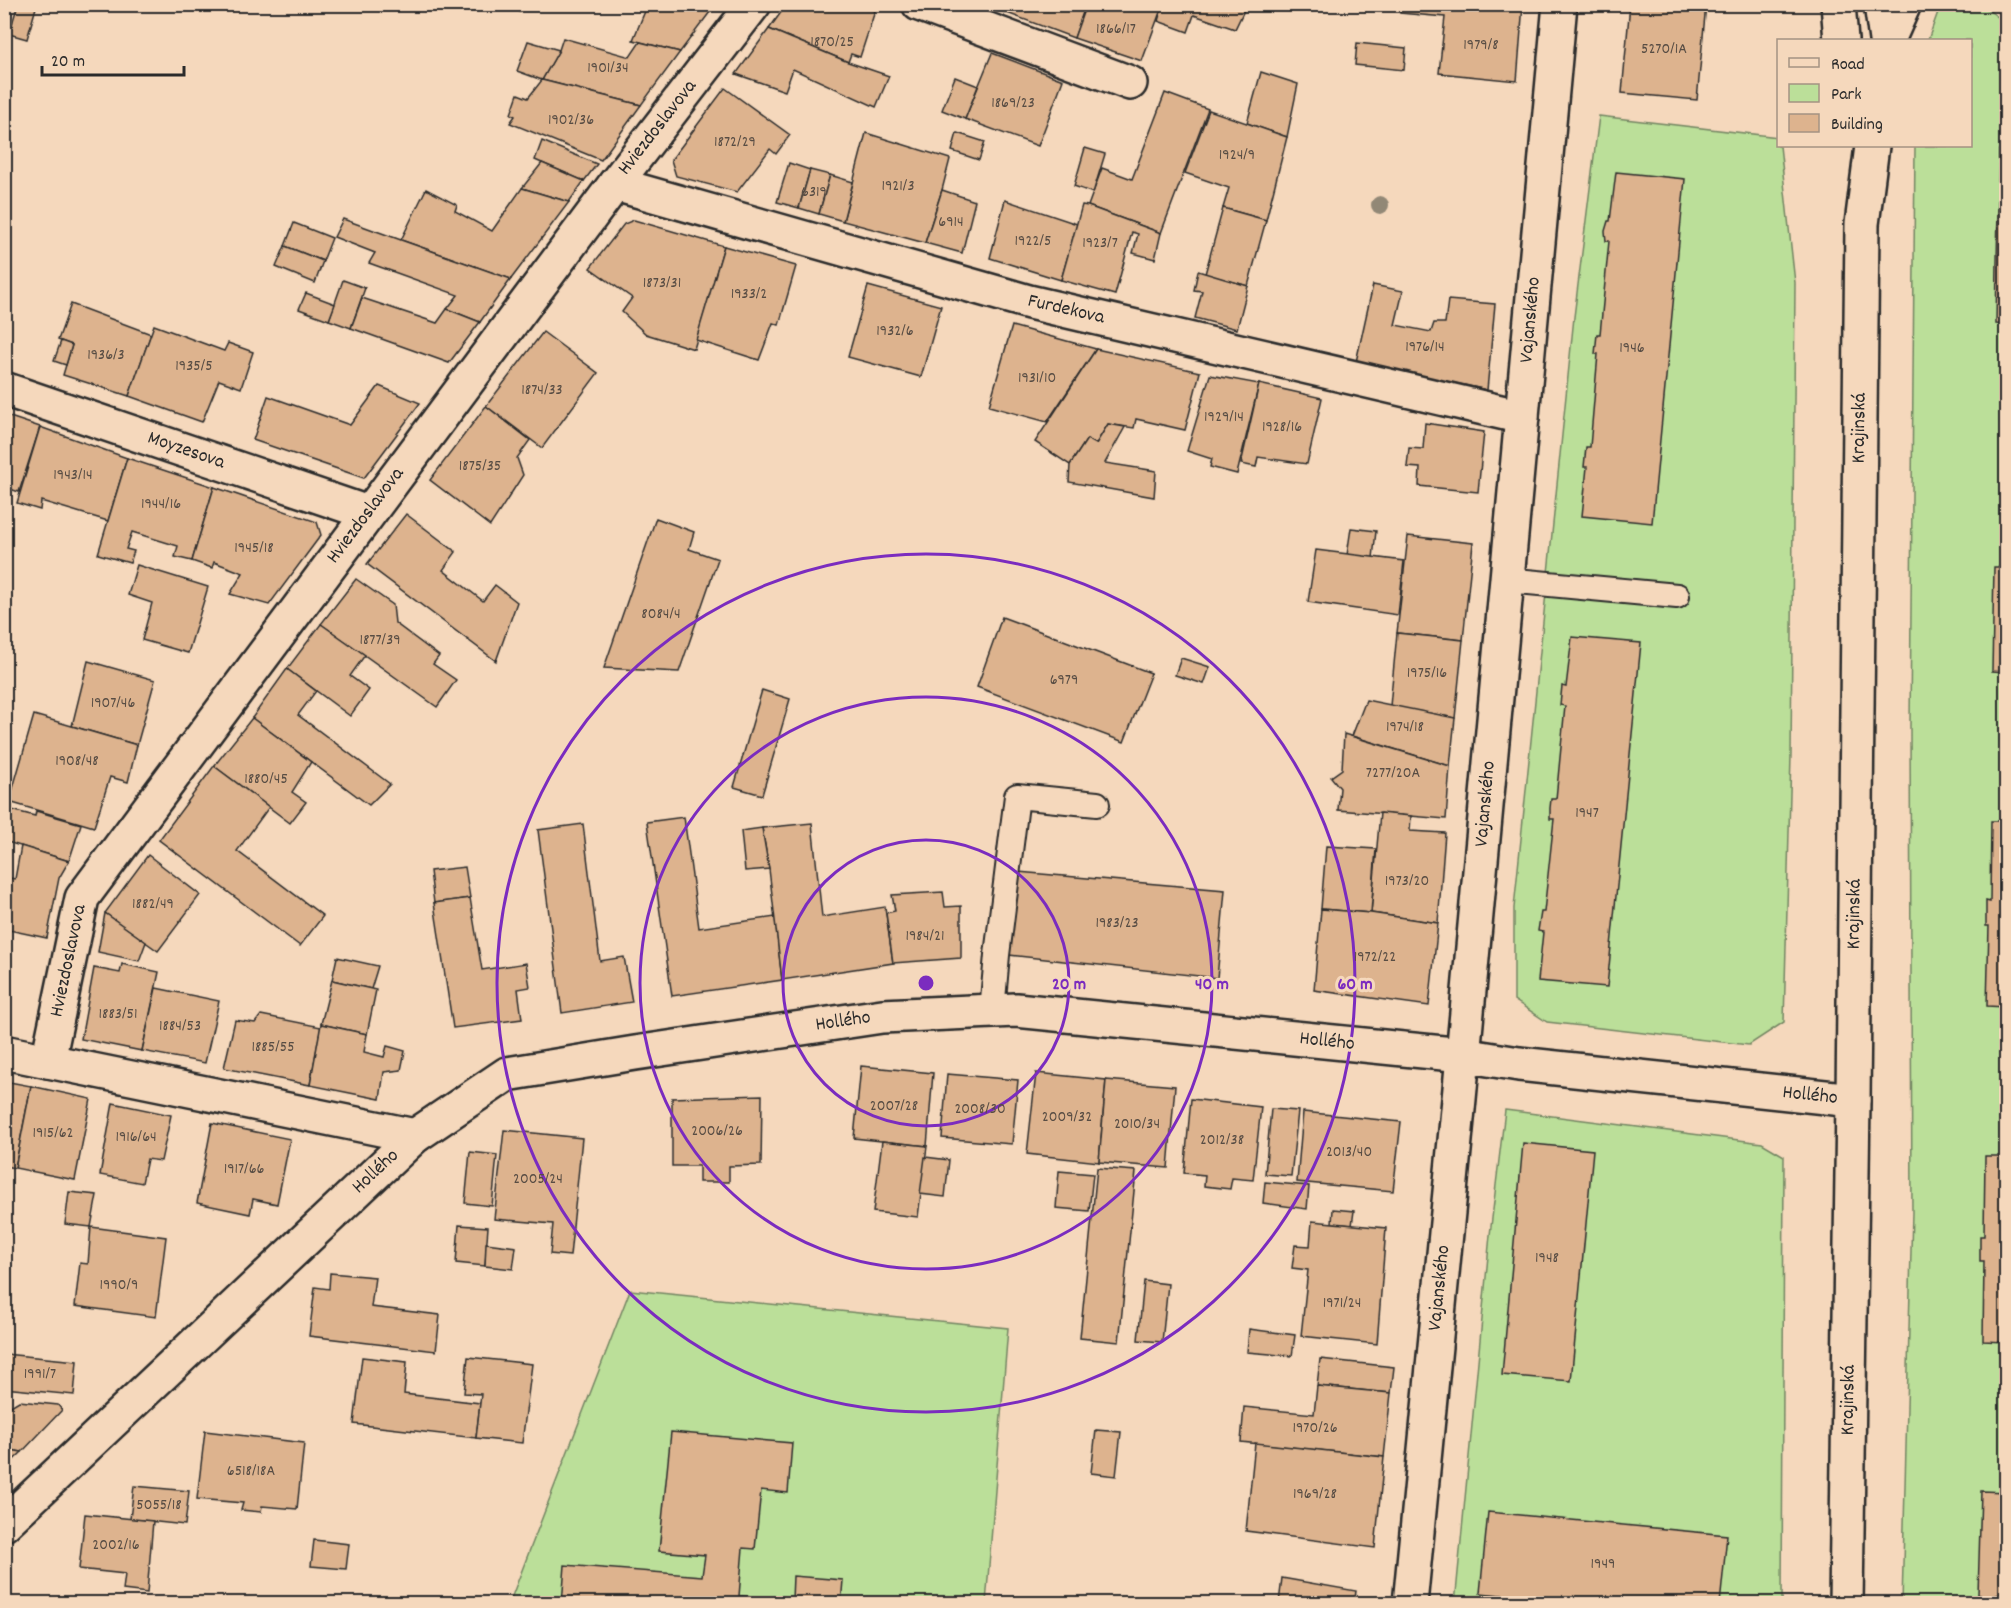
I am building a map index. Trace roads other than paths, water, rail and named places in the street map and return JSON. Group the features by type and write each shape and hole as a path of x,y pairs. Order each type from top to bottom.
{"street":[{"name":"Hviezdoslavova","path":"48,1061 82,898 615,184 754,4"},
{"path":"919,4 1130,83"},
{"name":"Vajanského","path":"1410,1604 1560,4"},
{"path":"1838,4 1841,39"},
{"path":"1881,4 1887,39"},
{"path":"1887,39 1904,4"},
{"name":"Krajinská","path":"1852,147 1862,224"},
{"name":"Krajinská","path":"1846,1604 1862,224 1872,147"},
{"name":"Furdekova","path":"615,184 1029,302 1522,417"},
{"name":"Moyzesova","path":"4,389 368,513"},
{"name":"Hollého","path":"4,1524 415,1136 507,1074 882,1016 1016,1010 1463,1055 1519,1064 1853,1100"},
{"path":"4,1052 415,1136"}],"lane":[{"path":"1507,580 1677,596"},
{"path":"992,1011 1017,796 1097,804"}]}
